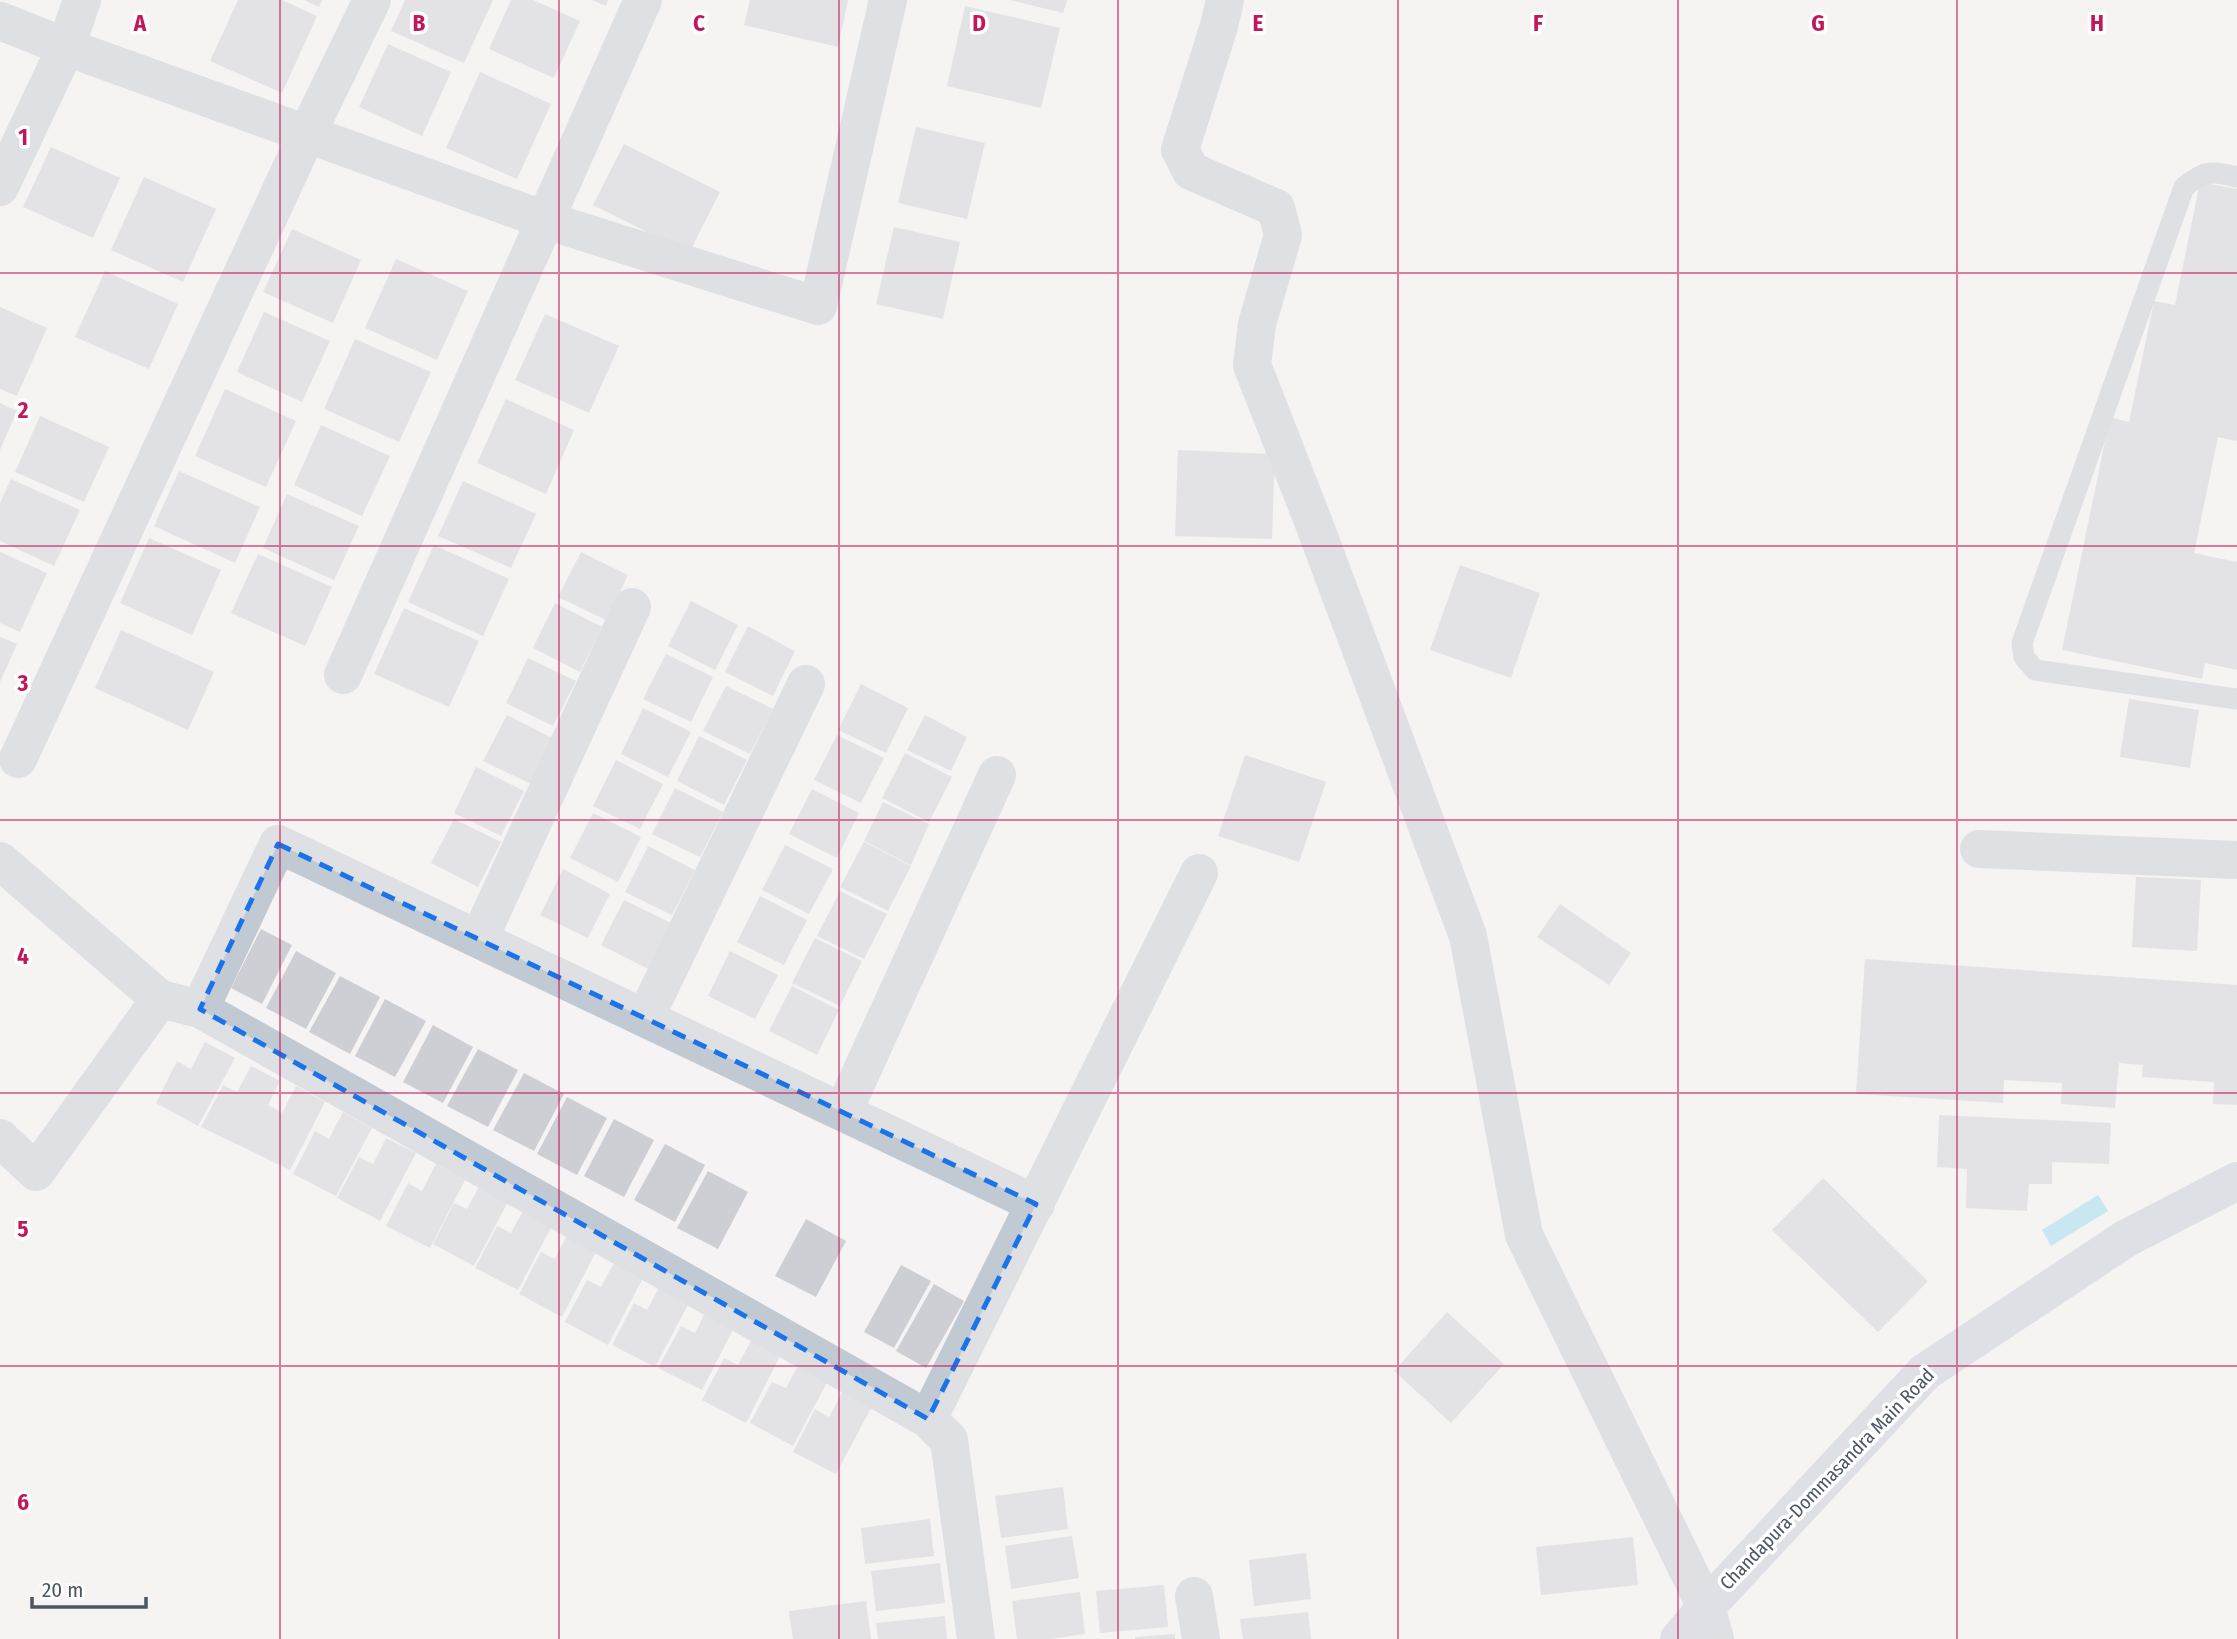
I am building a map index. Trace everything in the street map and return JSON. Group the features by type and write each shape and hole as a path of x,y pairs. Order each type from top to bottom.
{"main road":[{"name":"Chandapura-Dommasandra Main Road","path":"1679,1639 1711,1623 1925,1372 2125,1239 2237,1181"}],"street":[{"path":"0,187 66,47 82,0"},
{"path":"18,759 307,134 372,0"},
{"path":"343,675 642,0"},
{"path":"0,21 545,220 818,306 888,0"},
{"path":"1225,0 1180,150 1191,171 1276,208 1283,235 1257,324 1252,365 1468,936 1524,1235 1711,1623"},
{"path":"479,939 632,607"},
{"path":"645,1018 806,684"},
{"path":"843,1112 998,775"},
{"path":"200,1010 278,844 1036,1204"},
{"path":"1979,849 2237,860"},
{"path":"0,861 160,999 200,1010 928,1419 949,1440 976,1639"},
{"path":"928,1419 1199,873"},
{"path":"0,1138 36,1172 160,999"},
{"path":"1194,1595 1201,1639"}],"lane":[{"path":"2237,177 2201,173 2184,187 2022,643 2024,657 2035,670 2237,699"}],"highlighted area":[{"path":"278,844 1036,1204 928,1419 200,1009"}],"water":[{"path":"2098,1195 2108,1211 2051,1246 2042,1230"}],"building":[{"path":"238,0 282,0 317,16 282,93 210,61"},
{"path":"304,0 322,0 319,7"},
{"path":"405,0 493,0 464,63 391,31"},
{"path":"511,0 533,0 580,21 554,78 489,49"},
{"path":"592,0 608,0 606,6"},
{"path":"750,0 848,0 838,47 744,25"},
{"path":"1010,0 1067,0 1063,13"},
{"path":"965,6 1060,28 1041,108 947,86"},
{"path":"388,44 451,72 422,136 359,107"},
{"path":"480,72 551,104 517,179 446,148"},
{"path":"916,127 985,143 967,219 898,203"},
{"path":"624,144 720,192 689,253 593,205"},
{"path":"51,147 120,178 93,238 23,207"},
{"path":"144,177 216,209 183,282 111,250"},
{"path":"2200,182 2237,189 2237,441 2218,437 2194,553 2237,562 2237,670 2205,663 2202,679 2062,650 2110,417 2129,422 2154,301 2175,305"},
{"path":"894,227 960,242 943,319 876,304"},
{"path":"292,229 361,260 333,323 263,292"},
{"path":"396,259 468,291 437,360 365,328"},
{"path":"105,271 178,304 149,369 75,337"},
{"path":"0,307 47,328 17,396 0,389"},
{"path":"264,312 330,341 302,402 237,372"},
{"path":"545,314 619,346 589,413 515,380"},
{"path":"355,339 431,372 399,442 324,409"},
{"path":"225,389 296,421 266,487 195,456"},
{"path":"506,399 574,430 546,494 477,463"},
{"path":"0,403 17,411 0,450"},
{"path":"40,416 109,447 84,502 15,472"},
{"path":"321,425 390,456 362,516 294,485"},
{"path":"1178,450 1275,454 1272,539 1175,536"},
{"path":"179,471 260,507 235,563 154,526"},
{"path":"11,479 80,510 54,566 0,541 0,503"},
{"path":"463,481 536,514 511,568 438,536"},
{"path":"287,494 359,526 334,580 263,548"},
{"path":"149,538 221,570 192,635 120,603"},
{"path":"434,545 509,579 483,636 408,602"},
{"path":"0,552 47,573 20,632 0,623"},
{"path":"581,552 628,575 606,620 558,597"},
{"path":"258,554 332,587 305,646 231,613"},
{"path":"1460,565 1540,593 1511,678 1430,650"},
{"path":"691,601 738,625 715,670 668,646"},
{"path":"555,603 602,627 580,672 533,648"},
{"path":"404,608 479,641 449,707 374,674"},
{"path":"748,626 795,651 773,696 725,672"},
{"path":"121,630 214,672 188,730 95,688"},
{"path":"0,637 17,644 0,682"},
{"path":"666,654 713,677 691,722 643,699"},
{"path":"528,658 576,681 553,726 506,703"},
{"path":"861,684 908,708 886,753 838,730"},
{"path":"726,686 773,709 750,754 703,731"},
{"path":"2129,699 2199,710 2190,768 2120,757"},
{"path":"643,708 691,732 668,777 621,754"},
{"path":"507,715 554,739 531,784 483,761"},
{"path":"925,715 967,737 951,771 907,750"},
{"path":"837,735 884,758 861,803 814,780"},
{"path":"699,736 747,760 724,805 677,781"},
{"path":"905,753 952,777 929,822 882,798"},
{"path":"1245,755 1326,782 1299,862 1218,836"},
{"path":"616,760 663,784 640,829 593,806"},
{"path":"476,767 524,791 501,836 454,813"},
{"path":"675,788 723,812 700,857 652,834"},
{"path":"812,789 859,813 837,858 789,834"},
{"path":"883,802 929,824 911,865 864,841"},
{"path":"593,813 641,837 618,882 570,858"},
{"path":"454,819 501,842 478,887 431,863"},
{"path":"864,842 911,866 888,911 840,887"},
{"path":"785,845 833,869 809,914 762,890"},
{"path":"648,846 695,870 672,915 625,892"},
{"path":"563,869 610,894 588,938 540,915"},
{"path":"2136,877 2201,880 2197,951 2132,947"},
{"path":"840,891 887,914 864,959 817,936"},
{"path":"760,896 807,920 784,965 737,942"},
{"path":"624,900 671,923 648,969 601,945"},
{"path":"1560,904 1631,953 1609,985 1537,937"},
{"path":"261,929 292,945 262,1004 231,988"},
{"path":"815,938 862,961 840,1006 792,983"},
{"path":"296,951 336,973 306,1029 266,1008"},
{"path":"730,951 778,975 755,1019 708,996"},
{"path":"1865,959 2237,985 2237,1105 2213,1104 2214,1082 2142,1077 2143,1065 2119,1063 2115,1108 2061,1104 2062,1083 2004,1080 2003,1103 1856,1094"},
{"path":"340,976 380,997 350,1054 309,1032"},
{"path":"792,986 839,1010 817,1055 769,1031"},
{"path":"385,999 426,1021 395,1077 355,1056"},
{"path":"433,1025 473,1047 443,1103 403,1082"},
{"path":"205,1042 235,1058 198,1126 156,1103 177,1061 191,1069"},
{"path":"478,1049 518,1070 488,1127 447,1106"},
{"path":"251,1066 280,1081 268,1105 282,1113 296,1086 325,1102 290,1170 201,1127 223,1085 237,1092"},
{"path":"524,1073 564,1094 534,1151 493,1130"},
{"path":"567,1097 607,1118 577,1175 537,1154"},
{"path":"343,1112 372,1128 336,1196 293,1174 315,1131 329,1139"},
{"path":"1939,1115 2111,1123 2109,1164 2052,1162 2052,1184 2029,1184 2027,1211 1966,1208 1967,1169 1937,1167"},
{"path":"614,1119 654,1140 624,1197 584,1176"},
{"path":"386,1138 416,1153 380,1221 337,1198 359,1157 373,1164"},
{"path":"665,1144 705,1165 675,1222 634,1200"},
{"path":"436,1164 465,1180 430,1248 386,1226 408,1183 422,1191"},
{"path":"708,1171 748,1192 718,1249 677,1228"},
{"path":"1823,1178 1928,1281 1878,1332 1772,1230"},
{"path":"481,1183 510,1198 474,1266 433,1244 454,1203 467,1209"},
{"path":"525,1207 554,1222 518,1290 475,1268 497,1226 511,1233"},
{"path":"806,1219 846,1241 816,1297 775,1276"},
{"path":"568,1233 598,1248 562,1317 519,1294 541,1252 555,1259"},
{"path":"615,1261 644,1276 608,1345 565,1322 587,1280 601,1287"},
{"path":"901,1265 931,1281 894,1348 864,1332"},
{"path":"661,1284 691,1299 655,1367 612,1345 634,1303 647,1310"},
{"path":"934,1284 964,1301 926,1368 896,1351"},
{"path":"708,1307 737,1322 702,1390 658,1368 681,1326 695,1333"},
{"path":"1447,1312 1504,1364 1451,1423 1394,1371"},
{"path":"752,1339 781,1354 746,1423 702,1400 724,1358 738,1365"},
{"path":"800,1362 830,1377 793,1446 750,1423 772,1382 786,1388"},
{"path":"843,1391 872,1406 836,1474 793,1452 815,1409 829,1417"},
{"path":"1063,1487 1068,1529 1001,1538 995,1496"},
{"path":"930,1519 934,1556 865,1564 861,1528"},
{"path":"1072,1536 1079,1578 1011,1589 1005,1546"},
{"path":"1633,1537 1638,1585 1541,1595 1536,1547"},
{"path":"1306,1553 1311,1599 1254,1606 1249,1560"},
{"path":"940,1563 945,1603 876,1611 871,1571"},
{"path":"1164,1585 1168,1627 1100,1633 1096,1591"},
{"path":"1080,1592 1085,1634 1050,1639 1017,1639 1012,1601"},
{"path":"866,1601 871,1639 793,1639 789,1611"},
{"path":"1308,1612 1311,1639 1243,1639 1240,1619"},
{"path":"945,1616 947,1639 878,1639 876,1623"},
{"path":"1175,1634 1175,1639 1135,1639 1135,1637"}]}
